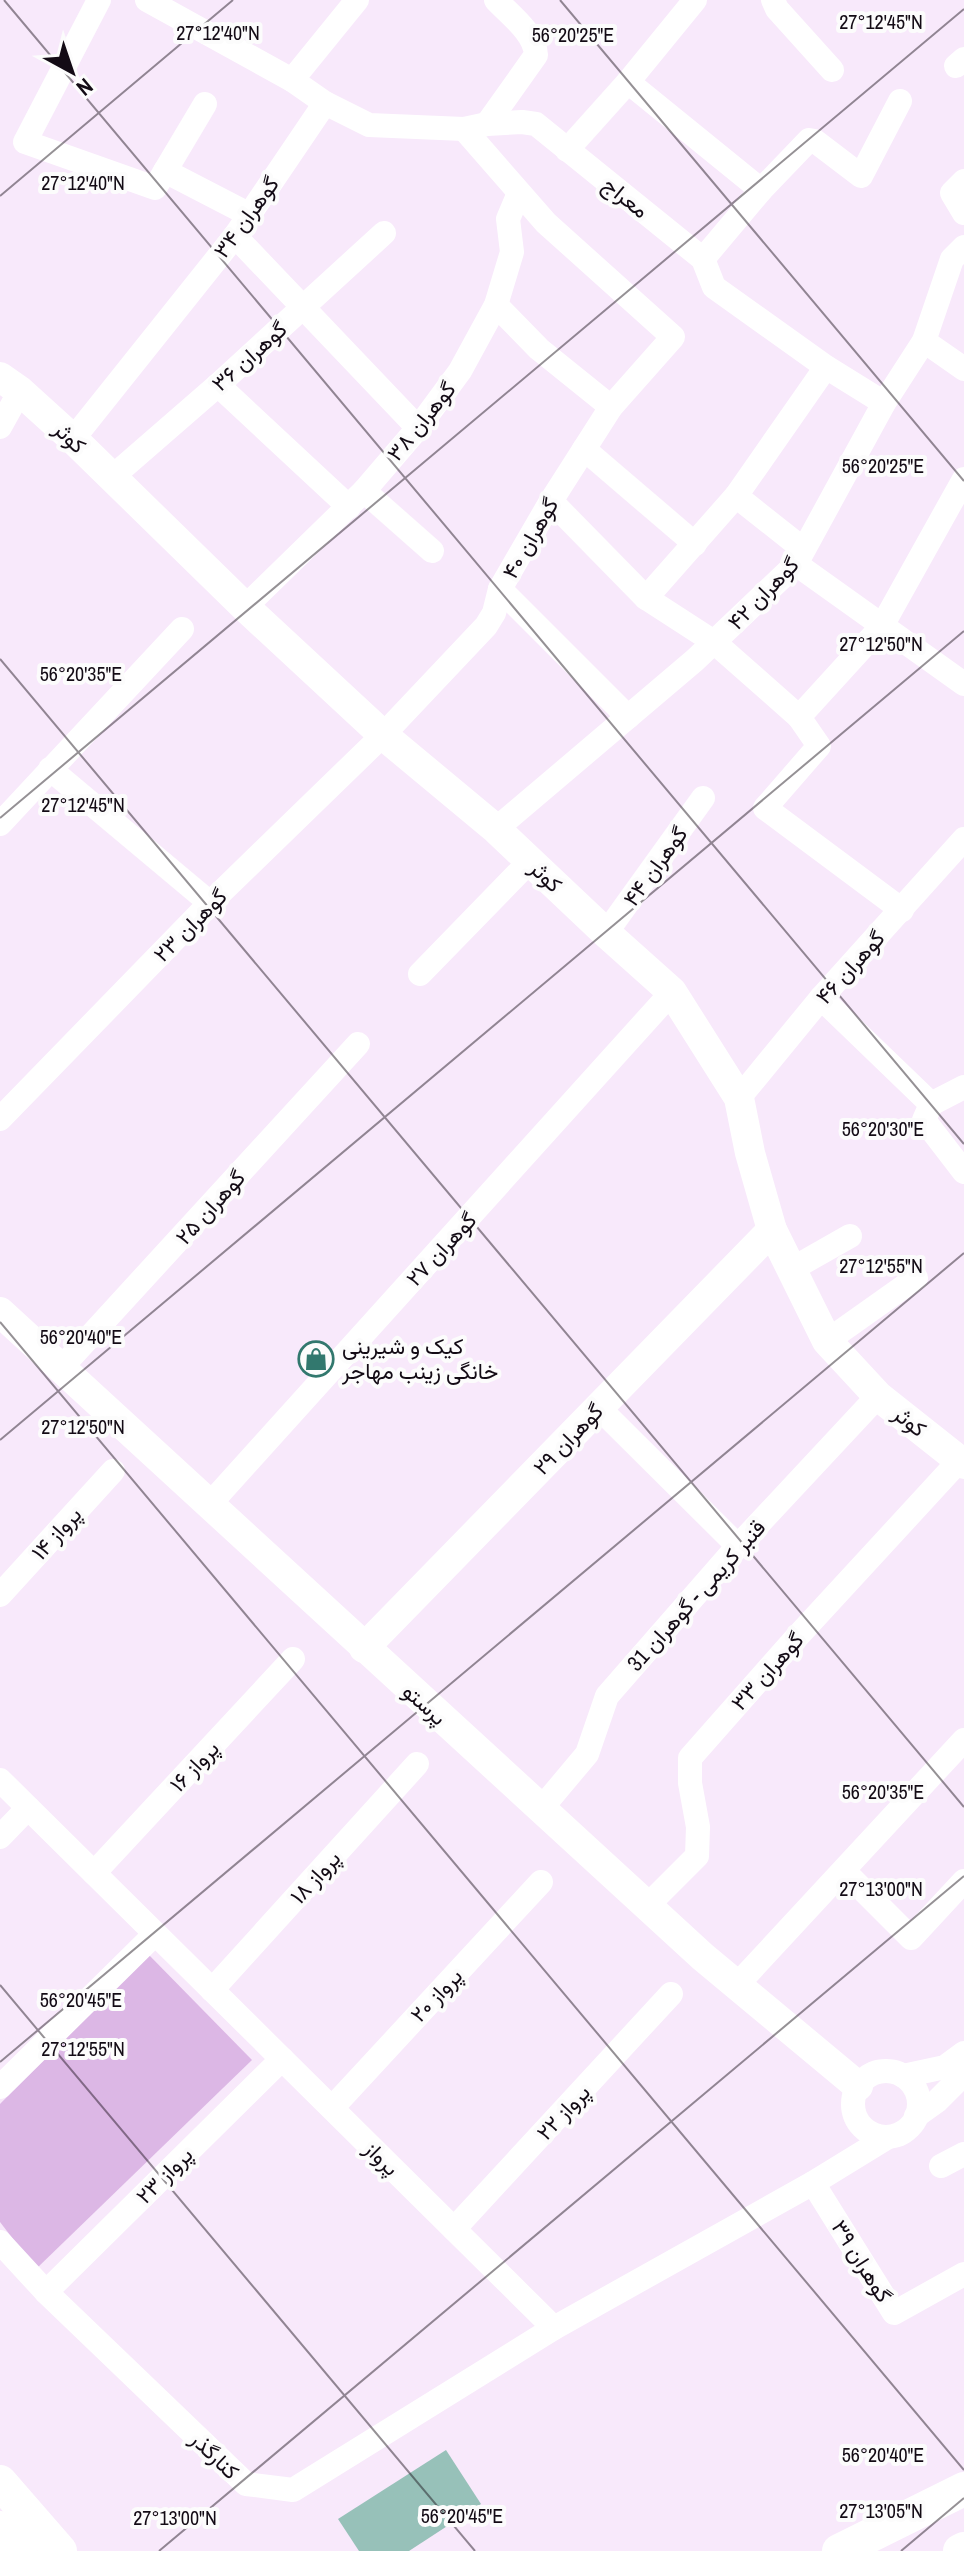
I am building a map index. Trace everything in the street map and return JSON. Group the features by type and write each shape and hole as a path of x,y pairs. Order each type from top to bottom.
{"main road":[{"path":"0,2482 60,2551"},
{"path":"839,2551 964,2489"},
{"path":"0,2528 20,2551"}],"street":[{"path":"99,0 25,142 155,188 205,104"},
{"path":"147,0 292,80 325,103"},
{"path":"496,0 525,31 536,47 536,55 476,126 519,193"},
{"path":"567,150 695,0"},
{"path":"773,0 777,9 832,70"},
{"path":"292,80 342,6"},
{"path":"628,82 761,190"},
{"path":"703,259 761,190 809,140 815,141 861,176 900,101"},
{"name":"معراج","path":"325,103 369,125 536,124 703,259 714,287 826,367 884,403"},
{"name":"گوهران ۳۴","path":"73,439 235,236 325,103"},
{"path":"165,171 250,215"},
{"path":"964,181 952,193 964,213"},
{"name":"گوهران ۳۸","path":"245,607 356,499 418,428 460,371 496,305 512,252 508,219 519,193"},
{"name":"گوهران ۴۰","path":"383,735 486,626 494,613 500,589 611,407 673,337 546,223 519,193"},
{"name":"گوهران ۳۶","path":"111,478 384,233"},
{"path":"235,236 418,428"},
{"name":"گوهران ۴۲","path":"496,829 714,642 800,557 884,403 924,341 952,259 964,247"},
{"path":"496,305 539,349 611,407"},
{"path":"924,341 964,369"},
{"path":"646,598 736,496 826,367"},
{"path":"0,427 10,384"},
{"name":"کوثر","path":"10,384 73,439 245,607 383,735 496,829 672,992 739,1098 750,1153 772,1230 827,1341 878,1396 962,1462"},
{"path":"218,385 356,499 432,551"},
{"path":"584,449 695,544"},
{"path":"799,717 882,626 964,479"},
{"path":"736,496 800,557 882,626 964,684"},
{"path":"551,501 646,598 714,642 799,717 819,746 765,808 902,910"},
{"path":"500,589 628,717"},
{"path":"0,824 182,629"},
{"name":"گوهران ۲۳","path":"0,1119 210,903 383,735"},
{"path":"50,769 210,903"},
{"name":"گوهران ۴۴","path":"606,933 703,798"},
{"name":"گوهران ۴۶","path":"739,1098 821,998 964,839"},
{"path":"420,974 530,861"},
{"name":"گوهران ۲۷","path":"209,1505 672,992"},
{"path":"821,998 931,1104"},
{"name":"گوهران ۲۵","path":"61,1368 358,1044"},
{"path":"964,1087 931,1104 924,1120 964,1172"},
{"name":"گوهران ۲۹","path":"364,1648 772,1230"},
{"path":"792,1269 850,1236"},
{"path":"827,1341 916,1278"},
{"name":"پرستو","path":"0,1312 540,1810 736,1986 856,2100"},
{"name":"قنبر کریمی - گوهران 31","path":"540,1810 587,1754 607,1696 738,1546 878,1396"},
{"path":"599,1408 738,1546"},
{"name":"گوهران ۳۳","path":"647,1906 697,1856 698,1827 690,1783 690,1758 962,1462"},
{"name":"پرواز ۱۴","path":"0,1595 113,1471"},
{"name":"پرواز ۱۶","path":"94,1873 293,1659"},
{"path":"736,1986 964,1740"},
{"name":"پرواز ۱۸","path":"212,1990 417,1764"},
{"name":"پرواز","path":"0,1780 554,2328"},
{"path":"0,1837 28,1808"},
{"path":"844,1871 911,1938 964,1881"},
{"name":"پرواز ۲۰","path":"332,2108 541,1882"},
{"path":"0,2087 155,1934"},
{"name":"پرواز ۲۲","path":"454,2229 671,1994"},
{"path":"813,2183 834,2162 846,2139 856,2100 870,2075 886,2071 903,2076 945,2067 964,2053"},
{"name":"پرواز ۲۳","path":"46,2292 282,2059"},
{"path":"903,2076 917,2093 919,2105 916,2116"},
{"path":"554,2328 813,2183 888,2137 905,2131 916,2116 962,2082"},
{"path":"856,2100 861,2127 873,2135 888,2137"},
{"path":"941,2166 964,2154"},
{"name":"گوهران ۳۹","path":"813,2183 894,2313 964,2274"},
{"name":"کنارگذر","path":"0,2242 46,2292 246,2484 293,2490 554,2328"}],"shaded area":[{"path":"148,1954 252,2060 36,2269 0,2222 0,2104"}],"building":[{"path":"446,2450 481,2504 409,2551 359,2551 338,2519"}],"place":[{"name":"کیک و شیرینی خانگی زینب مهاجر","path":"316,1359"}]}
